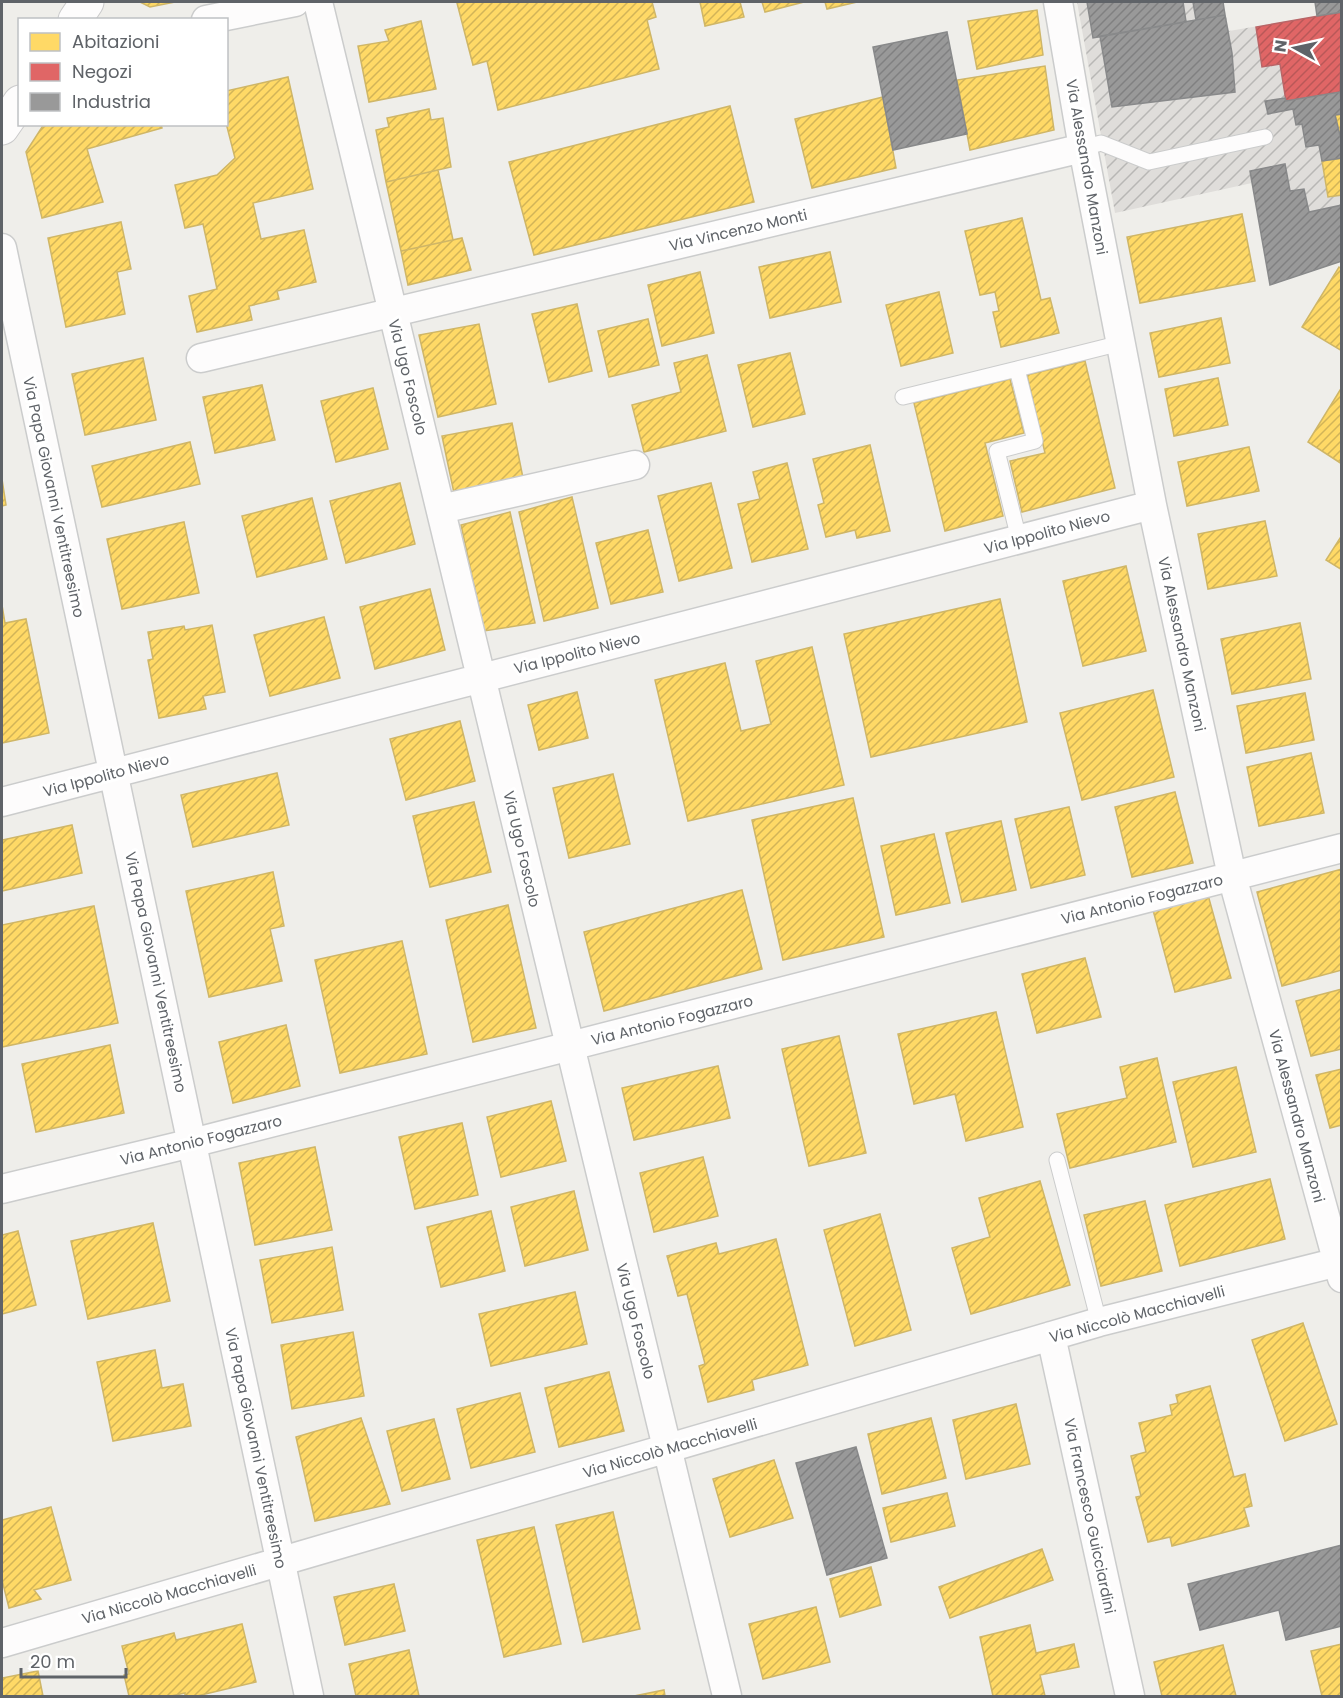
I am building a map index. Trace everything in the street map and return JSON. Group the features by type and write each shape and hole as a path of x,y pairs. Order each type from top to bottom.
{"main road":[{"path":"2,128 18,105"}],"street":[{"path":"216,18 295,2"},
{"name":"Via Ugo Foscolo","path":"318,2 727,1696"},
{"name":"Via Alessandro Manzoni","path":"1058,2 1083,148 1152,505 1232,876 1340,1267"},
{"name":"Via Vincenzo Monti","path":"201,358 1083,148"},
{"name":"Via Papa Giovanni Ventitreesimo","path":"2,248 309,1696"},
{"path":"441,509 635,465"},
{"name":"Via Ippolito Nievo","path":"2,802 1152,505"},
{"name":"Via Antonio Fogazzaro","path":"2,1189 192,1143 1341,848"},
{"name":"Via Niccolò Macchiavelli","path":"2,1643 1099,1322 1340,1267"},
{"name":"Via Francesco Guicciardini","path":"1051,1336 1130,1696"}],"lane":[{"path":"1083,148 1101,143 1149,162 1265,137"},
{"path":"903,397 1120,344"},
{"path":"1017,369 1035,441 997,451 1019,539"},
{"path":"1057,1160 1099,1322"}],"shaded area":[{"path":"1077,2 1223,2 1229,31 1341,12 1341,114 1322,161 1328,197 1341,195 1341,261 1270,285 1252,183 1115,213"}],"building: Abitazioni":[{"path":"140,2 175,2 150,7"},
{"path":"652,2 656,17 647,20 659,69 498,110 487,61 473,65 457,3"},
{"path":"700,2 740,2 744,17 705,26"},
{"path":"762,2 804,2 765,12"},
{"path":"825,2 857,2 827,9"},
{"path":"1037,10 1043,55 977,69 968,21"},
{"path":"421,21 436,89 369,102 358,46 389,41 385,30"},
{"path":"1045,66 1054,130 970,150 957,80"},
{"path":"288,77 313,189 253,203 261,239 304,230 316,282 277,291 279,299 249,306 252,320 197,332 189,296 217,289 203,224 185,228 175,185 217,175 235,158 227,126 228,91"},
{"path":"883,97 896,168 812,188 795,119"},
{"path":"730,106 754,202 534,255 509,162"},
{"path":"429,109 431,120 443,118 451,167 386,182 376,130 389,127 387,118"},
{"path":"1342,114 1342,143 1340,143 1335,115"},
{"path":"43,126 162,126 162,128 87,149 103,202 42,218 26,152"},
{"path":"1342,158 1342,195 1328,197 1322,161"},
{"path":"438,170 453,240 401,251 386,182"},
{"path":"1242,214 1255,281 1140,303 1127,237"},
{"path":"1022,218 1041,300 1050,298 1059,333 1001,347 993,312 999,311 995,292 980,295 965,231"},
{"path":"121,222 131,269 117,272 125,314 66,327 48,238"},
{"path":"462,238 471,270 408,285 401,251"},
{"path":"830,252 841,302 770,318 759,267"},
{"path":"1339,267 1342,269 1342,351 1302,327"},
{"path":"700,272 714,333 662,346 648,285"},
{"path":"939,292 953,353 901,366 886,305"},
{"path":"577,304 592,371 549,382 532,314"},
{"path":"1221,318 1230,363 1159,377 1150,333"},
{"path":"648,319 659,365 609,377 598,331"},
{"path":"479,324 496,404 438,417 419,335"},
{"path":"790,353 805,414 753,427 738,365"},
{"path":"707,355 726,431 644,452 632,405 681,392 674,363"},
{"path":"143,358 156,420 85,435 72,374"},
{"path":"1085,361 1115,488 1022,512 1010,461 1045,453 1027,375"},
{"path":"1218,378 1228,425 1174,436 1165,389"},
{"path":"1010,379 1024,433 985,443 1003,516 945,531 914,403"},
{"path":"262,385 275,440 215,453 203,397"},
{"path":"1342,387 1342,464 1308,442"},
{"path":"373,388 388,449 336,462 321,401"},
{"path":"512,423 523,478 454,493 442,436"},
{"path":"190,442 200,484 102,507 92,466"},
{"path":"870,445 890,531 857,538 855,530 826,537 818,505 824,503 813,459"},
{"path":"1249,447 1259,491 1187,506 1178,462"},
{"path":"787,463 808,549 752,562 738,504 760,499 753,472"},
{"path":"2,479 6,505 2,506"},
{"path":"400,483 415,544 346,563 330,501"},
{"path":"711,483 732,568 679,581 658,496"},
{"path":"572,497 598,608 544,621 519,512"},
{"path":"312,498 327,559 257,577 242,516"},
{"path":"510,512 535,623 484,631 461,525"},
{"path":"1265,521 1277,576 1208,589 1198,534"},
{"path":"184,522 199,593 122,609 107,539"},
{"path":"648,530 663,592 611,604 596,543"},
{"path":"1342,535 1342,570 1326,560"},
{"path":"1126,566 1146,651 1083,666 1063,581"},
{"path":"430,589 445,650 375,669 360,607"},
{"path":"1000,599 1027,722 871,757 844,634"},
{"path":"2,605 5,623 26,619 49,733 2,743"},
{"path":"324,617 340,678 270,696 254,635"},
{"path":"1300,623 1311,679 1232,694 1221,639"},
{"path":"212,625 225,692 203,696 206,709 159,718 148,660 153,659 148,632 184,626 185,630"},
{"path":"812,647 844,785 688,821 655,680 725,663 741,731 771,724 756,661"},
{"path":"1153,690 1174,777 1082,800 1060,713"},
{"path":"577,692 588,738 539,750 528,705"},
{"path":"1305,693 1314,740 1246,753 1237,706"},
{"path":"460,721 475,781 406,800 390,739"},
{"path":"1311,753 1324,813 1259,826 1247,767"},
{"path":"277,773 289,825 193,847 181,795"},
{"path":"613,774 630,844 569,858 553,788"},
{"path":"1175,792 1193,863 1132,877 1115,807"},
{"path":"853,798 884,937 783,960 752,820"},
{"path":"474,802 491,872 430,887 413,816"},
{"path":"1069,807 1085,875 1031,888 1015,819"},
{"path":"1001,821 1016,890 962,902 946,833"},
{"path":"72,825 82,873 2,891 2,840"},
{"path":"934,834 950,903 896,915 881,846"},
{"path":"1342,869 1342,970 1282,986 1257,892"},
{"path":"273,872 284,926 270,929 282,981 209,997 186,891"},
{"path":"742,890 762,969 604,1011 584,932"},
{"path":"1208,895 1231,978 1175,992 1153,910"},
{"path":"508,905 536,1028 473,1042 446,920"},
{"path":"94,906 118,1023 2,1047 2,925"},
{"path":"402,941 427,1054 340,1073 315,960"},
{"path":"1085,958 1101,1017 1037,1033 1022,974"},
{"path":"1342,989 1342,1049 1311,1056 1296,1001"},
{"path":"996,1012 1023,1127 966,1141 955,1094 914,1104 898,1034"},
{"path":"286,1025 300,1086 233,1103 219,1042"},
{"path":"839,1036 866,1153 809,1166 782,1049"},
{"path":"110,1045 124,1113 36,1132 22,1064"},
{"path":"1157,1058 1176,1142 1070,1168 1057,1114 1127,1098 1120,1067"},
{"path":"718,1066 730,1118 634,1140 622,1088"},
{"path":"1236,1067 1256,1152 1193,1167 1173,1082"},
{"path":"1342,1069 1342,1125 1330,1128 1316,1075"},
{"path":"551,1101 566,1161 501,1177 487,1117"},
{"path":"462,1123 478,1195 415,1209 399,1137"},
{"path":"315,1147 332,1230 255,1245 239,1163"},
{"path":"703,1157 718,1216 654,1232 640,1173"},
{"path":"1270,1179 1285,1239 1180,1266 1165,1205"},
{"path":"1040,1181 1070,1285 971,1314 952,1248 990,1237 979,1198"},
{"path":"574,1191 588,1250 525,1266 511,1207"},
{"path":"1145,1201 1162,1271 1101,1286 1084,1215"},
{"path":"491,1211 505,1271 441,1287 427,1227"},
{"path":"880,1214 911,1330 855,1346 824,1230"},
{"path":"153,1223 170,1301 88,1319 71,1241"},
{"path":"18,1231 36,1305 2,1314 2,1235"},
{"path":"776,1239 808,1365 752,1380 754,1390 708,1402 699,1366 705,1364 687,1294 678,1296 667,1256 716,1243 719,1254"},
{"path":"332,1247 343,1310 272,1323 260,1260"},
{"path":"575,1292 587,1344 491,1366 479,1314"},
{"path":"1303,1323 1337,1424 1285,1441 1252,1340"},
{"path":"353,1332 364,1396 292,1409 281,1345"},
{"path":"155,1350 162,1388 183,1384 191,1426 113,1441 97,1362"},
{"path":"609,1372 624,1431 559,1447 545,1388"},
{"path":"1210,1386 1234,1477 1245,1474 1252,1506 1244,1508 1249,1526 1172,1546 1170,1537 1148,1542 1136,1497 1141,1496 1131,1456 1146,1452 1139,1423 1172,1415 1170,1405 1178,1403 1176,1395"},
{"path":"520,1393 535,1452 471,1468 457,1409"},
{"path":"1016,1404 1030,1464 966,1479 953,1420"},
{"path":"361,1418 390,1504 315,1521 296,1437"},
{"path":"931,1418 946,1478 882,1494 868,1434"},
{"path":"434,1419 450,1479 402,1491 387,1431"},
{"path":"774,1460 793,1518 730,1537 713,1479"},
{"path":"947,1493 955,1526 891,1542 883,1508"},
{"path":"51,1507 71,1580 34,1590 41,1599 9,1608 2,1580 2,1520"},
{"path":"613,1512 640,1629 583,1642 556,1525"},
{"path":"534,1527 561,1644 504,1657 477,1540"},
{"path":"1042,1549 1053,1580 950,1618 939,1587"},
{"path":"871,1567 881,1605 840,1617 830,1579"},
{"path":"394,1584 405,1631 345,1645 334,1597"},
{"path":"816,1607 830,1662 763,1679 749,1624"},
{"path":"242,1624 256,1682 197,1696 185,1696 185,1693 171,1696 129,1696 124,1675 129,1674 122,1646 174,1633 176,1640"},
{"path":"1030,1625 1036,1653 1074,1644 1079,1667 1040,1675 1045,1696 993,1696 980,1637"},
{"path":"1342,1644 1342,1696 1322,1696 1311,1651"},
{"path":"1223,1645 1236,1696 1162,1696 1154,1662"},
{"path":"409,1650 419,1696 356,1696 349,1664"},
{"path":"38,1671 43,1696 2,1696 2,1678"},
{"path":"664,1690 665,1696 634,1696"}],"building: Negozi":[{"path":"1342,12 1340,92 1286,101 1280,64 1262,67 1256,27"}],"building: Industria":[{"path":"1087,2 1183,2 1186,22 1093,38"},
{"path":"1193,2 1223,2 1225,15 1196,20"},
{"path":"1315,2 1342,2 1342,12 1317,16"},
{"path":"1225,15 1232,53 1235,92 1112,107 1100,36"},
{"path":"947,32 967,134 893,150 873,47"},
{"path":"1340,92 1342,114 1335,115 1342,143 1342,158 1322,161 1319,145 1306,147 1302,124 1296,125 1293,109 1268,114 1265,101 1285,98 1286,101"},
{"path":"1285,164 1290,191 1304,189 1309,212 1342,205 1342,261 1270,285 1250,171"},
{"path":"856,1447 887,1558 827,1575 796,1463"},
{"path":"1342,1545 1342,1626 1286,1640 1279,1610 1200,1630 1188,1584"}]}
